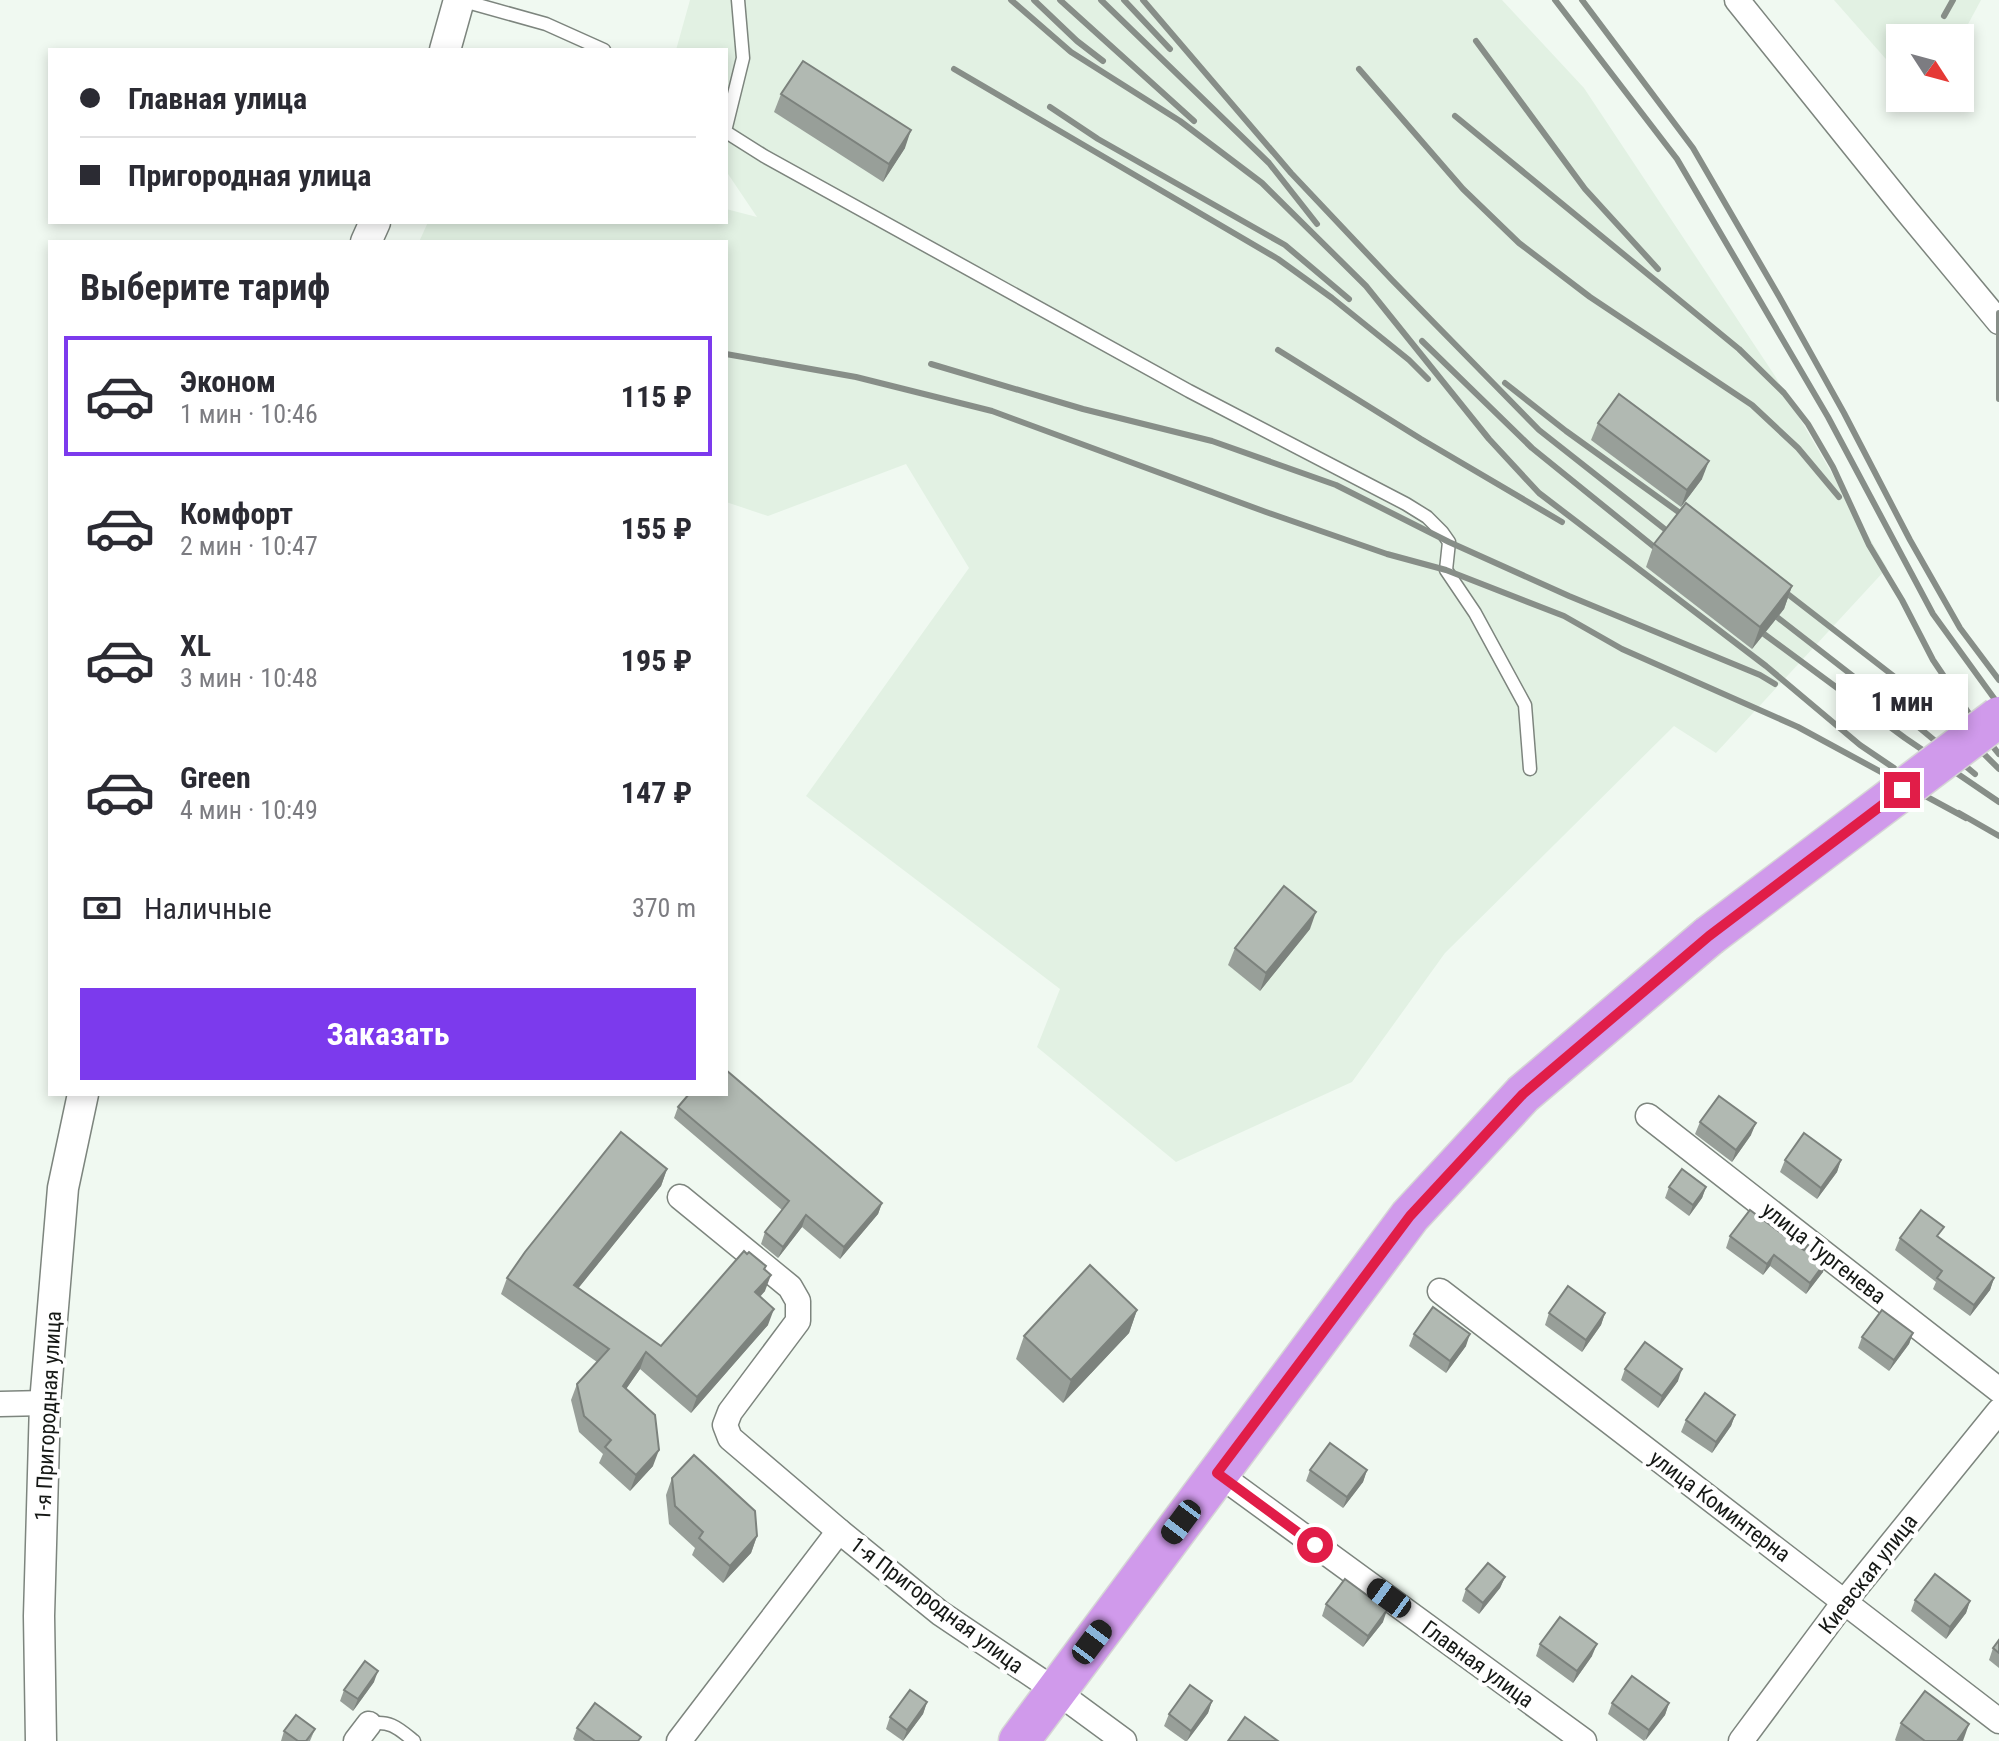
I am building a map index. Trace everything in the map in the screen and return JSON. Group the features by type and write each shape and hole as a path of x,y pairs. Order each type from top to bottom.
{"highway":[{"path":"1019,1741 1410,1216 1523,1094 1709,936 1999,717"}],"street":[{"path":"446,48 459,0"},
{"path":"1737,0 1999,322"},
{"name":"1-я Пригородная улица","path":"41,1741 39,1616 45,1403 63,1188 83,1096"},
{"name":"улица Тургенева","path":"1648,1116 1999,1390"},
{"path":"680,1197 790,1287 798,1301 798,1321 730,1412 725,1425 730,1438 839,1531"},
{"name":"улица Коминтерна","path":"1440,1291 1999,1721"},
{"path":"0,1404 45,1403"},
{"name":"Киевская улица","path":"1741,1741 1845,1601 1999,1411"},
{"name":"Главная улица","path":"1217,1473 1584,1741"},
{"name":"1-я Пригородная улица","path":"679,1741 839,1531 940,1613 1124,1741"}],"lane":[{"path":"459,0 546,24 600,48"},
{"path":"728,122 743,58 738,0"},
{"path":"728,131 764,156 1175,383 1427,517 1449,542 1446,570 1475,613 1525,705 1530,769"},
{"path":"362,1733 382,1722 396,1727 414,1741"}],"shaded area":[{"path":"690,0 1502,0 1584,88 1775,376 1887,568 1716,753 1674,726 1445,953 1352,1082 1176,1162 1037,1047 1060,989 806,796 969,568 906,464 768,516 728,503 728,240 420,240 427,224 728,224 728,210 757,217 728,174 728,48 677,48"},
{"path":"1834,0 1981,0 1968,24 1886,24 1886,59"}],"building":[{"path":"803,61 911,130 889,164 781,94"},
{"path":"1619,394 1709,461 1687,490 1598,423"},
{"path":"1686,503 1792,586 1760,627 1654,544"},
{"path":"1284,886 1316,912 1266,973 1235,948"},
{"path":"728,1072 882,1203 844,1247 806,1215 783,1247 765,1232 789,1201 678,1107 687,1096 728,1096"},
{"path":"1719,1096 1756,1123 1736,1150 1700,1122"},
{"path":"621,1132 667,1169 574,1285 661,1346 744,1251 766,1266 764,1269 771,1275 755,1292 774,1309 697,1397 646,1352 623,1386 655,1415 659,1450 636,1475 605,1447 611,1440 584,1416 577,1384 609,1349 507,1278"},
{"path":"1804,1133 1841,1160 1821,1188 1785,1160"},
{"path":"1682,1169 1706,1187 1693,1205 1669,1187"},
{"path":"1750,1210 1804,1250 1808,1245 1827,1260 1810,1283 1774,1255 1767,1264 1730,1236"},
{"path":"1921,1210 1944,1227 1937,1236 1994,1278 1974,1305 1937,1278 1942,1271 1900,1238"},
{"path":"1090,1265 1137,1310 1071,1380 1024,1336"},
{"path":"1568,1286 1605,1313 1586,1340 1549,1313"},
{"path":"1433,1307 1470,1334 1450,1361 1414,1334"},
{"path":"1882,1310 1913,1333 1894,1360 1862,1337"},
{"path":"1645,1342 1682,1369 1662,1396 1625,1369"},
{"path":"1705,1393 1735,1415 1716,1442 1686,1420"},
{"path":"1330,1443 1367,1470 1347,1497 1310,1470"},
{"path":"694,1455 755,1511 757,1536 730,1566 699,1538 703,1532 675,1506 672,1478"},
{"path":"1488,1563 1505,1577 1483,1603 1466,1589"},
{"path":"1935,1574 1970,1601 1950,1627 1915,1600"},
{"path":"1345,1579 1387,1610 1368,1636 1326,1604"},
{"path":"1560,1617 1597,1644 1577,1671 1540,1644"},
{"path":"365,1661 378,1671 358,1699 344,1690"},
{"path":"1632,1676 1669,1703 1649,1730 1612,1703"},
{"path":"1190,1685 1212,1701 1191,1731 1169,1714"},
{"path":"910,1690 927,1702 907,1730 890,1717"},
{"path":"1925,1691 1969,1724 1957,1741 1925,1741 1901,1723"},
{"path":"595,1703 641,1737 638,1741 595,1741 577,1728"},
{"path":"296,1715 315,1729 306,1741 298,1741 284,1731"},
{"path":"1245,1717 1278,1741 1228,1741"}],"railway":[{"path":"1011,0 1071,52 1180,121 1262,183 1366,286 1489,439 1539,493 1766,666 1860,745 1894,768"},
{"path":"1034,0 1103,61"},
{"path":"1060,0 1194,121"},
{"path":"1101,0 1269,163 1317,224"},
{"path":"1124,0 1170,49"},
{"path":"1143,0 1291,173 1539,430 1671,534"},
{"path":"1555,0 1677,159 1828,417 1933,614 1999,705"},
{"path":"1582,0 1693,148 1844,413 1960,628 1999,680"},
{"path":"1944,16 1953,0"},
{"path":"1476,41 1585,189 1658,269"},
{"path":"954,69 1278,259 1332,298 1428,379"},
{"path":"1359,69 1463,189 1519,243 1590,297 1752,405 1798,448 1839,497"},
{"path":"1050,107 1098,139 1285,245 1349,299"},
{"path":"1455,116 1739,349 1784,393 1808,424 1833,467 1869,545 1933,660 1999,754"},
{"path":"1999,313 1999,399"},
{"path":"1422,341 1532,448 1658,550"},
{"path":"1278,350 1562,522"},
{"path":"728,354 856,377 992,411 1266,512 1387,554 1446,570 1564,616 1622,649 1798,727 1966,818"},
{"path":"931,364 1083,409 1212,441 1336,485 1449,542 1775,684"},
{"path":"1505,383 1698,526"},
{"path":"1771,581 1949,719 1999,769"},
{"path":"1777,617 1975,774"},
{"path":"1764,634 1905,738 1999,802"},
{"path":"1959,813 1999,836"}],"route":[{"path":"1315,1545 1217,1473 1410,1216 1523,1094 1709,936 1902,790"}]}
